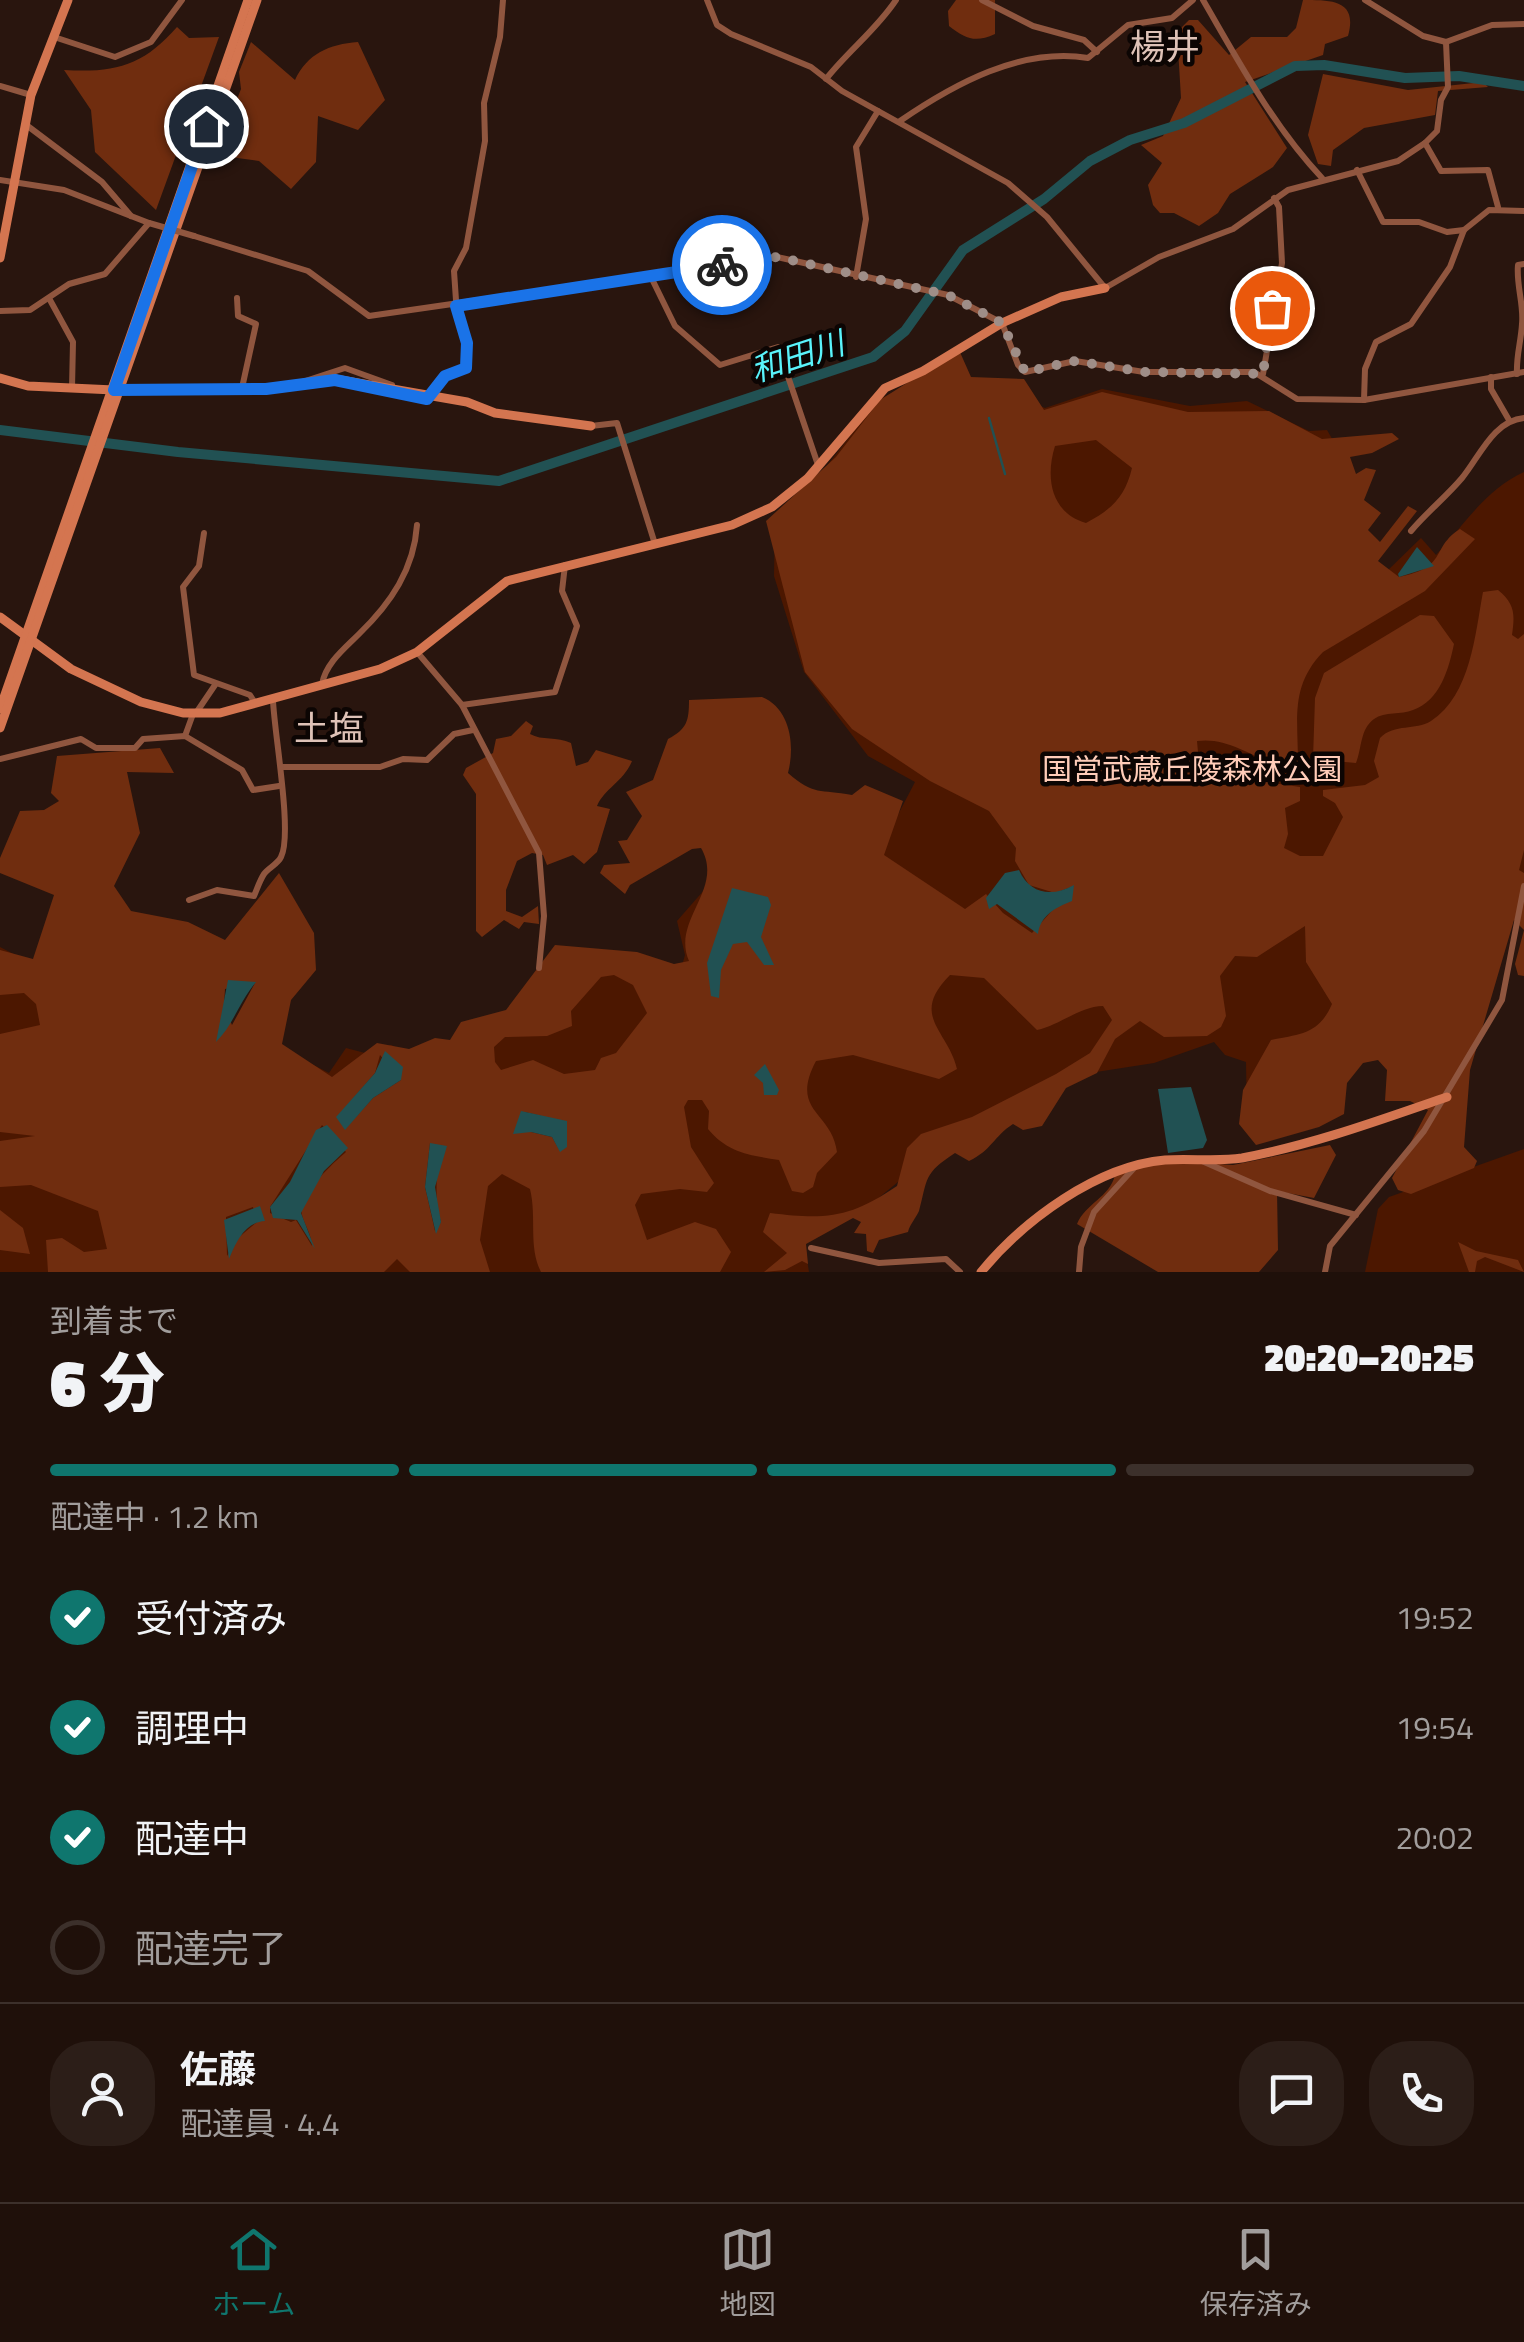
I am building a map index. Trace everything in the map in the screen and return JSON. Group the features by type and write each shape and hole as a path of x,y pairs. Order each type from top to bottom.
{"street":[{"path":"0,258 31,95 68,0"},
{"path":"53,36 115,57 151,42 182,0"},
{"path":"118,390 248,0"},
{"path":"0,728 257,0"},
{"path":"427,399 445,376 466,368 467,343 456,306 454,270 466,248 469,210 485,141 484,103 500,37 503,0"},
{"path":"707,0 717,26 790,56 878,111 1008,183 1047,217 1106,288"},
{"path":"826,79 855,43 880,24 896,0"},
{"path":"982,0 1033,26 1084,40 1097,52"},
{"path":"900,121 951,86 1041,56 1088,58 1128,25 1172,18 1193,0"},
{"path":"1203,0 1254,88 1297,152 1322,178"},
{"path":"1365,0 1422,36 1446,42 1492,25 1524,24"},
{"path":"0,617 30,642 141,702 194,714 273,700 380,669 417,652 492,589 565,565 750,519 788,497 885,388 923,371 1002,323 1061,297 1106,288 1159,257 1233,229 1274,198 1322,178 1398,161 1437,131 1441,100 1448,87 1446,42"},
{"path":"0,86 31,95"},
{"path":"856,277 866,218 856,147 878,111"},
{"path":"25,124 102,182 132,217"},
{"path":"1425,144 1441,171 1488,170 1498,207"},
{"path":"1357,170 1383,222 1419,222 1447,232 1464,230 1498,207 1524,211"},
{"path":"0,180 64,190 149,223 308,271 368,316 777,257 948,295 1002,323 1025,372 1075,361 1144,372 1263,374 1296,399 1364,400 1520,373 1515,350 1522,326 1517,280 1518,265 1524,264"},
{"path":"1263,374 1282,263 1279,207 1274,198"},
{"path":"0,311 30,310 70,284 105,274 149,223"},
{"path":"1364,400 1365,369 1376,342 1411,324 1450,268 1464,230"},
{"path":"651,277 674,326 720,365 778,347 818,466"},
{"path":"237,298 238,316 256,324 242,390"},
{"path":"50,300 72,342 72,390"},
{"path":"1491,377 1491,389 1509,420"},
{"path":"0,378 72,390 242,390 335,380 591,426 617,423 655,544"},
{"path":"1411,531 1509,420 1524,418"},
{"path":"322,684 340,652 402,583 416,550 418,525"},
{"path":"204,533 198,566 183,587 192,668 200,681 250,696 256,704"},
{"path":"462,705 554,692 577,626 562,591 565,565"},
{"path":"0,709 30,642"},
{"path":"417,652 462,705 539,853 544,916 539,968"},
{"path":"184,736 215,685"},
{"path":"189,900 217,890 254,896 264,874 281,858 285,829 279,786 283,767 273,700"},
{"path":"283,767 380,768 403,760 427,760 454,734 472,730"},
{"path":"0,759 81,739 96,748 134,748 143,739 184,736 242,770 253,790 279,786"},
{"path":"1325,1272 1330,1246 1447,1097 1502,1000 1524,886"},
{"path":"980,1272 1082,1186 1120,1167 1238,1158 1305,1143 1447,1097"},
{"path":"1197,1159 1270,1191 1356,1215"},
{"path":"1079,1272 1081,1246 1094,1212 1137,1165"},
{"path":"811,1248 879,1264 946,1259 960,1272"}],"green space":[{"path":"956,0 995,0 995,34 971,38 949,26 948,11"},
{"path":"1303,0 1340,4 1349,15 1350,24 1348,36 1325,44 1323,55 1245,82 1287,148 1273,167 1230,194 1218,213 1199,226 1174,213 1160,213 1153,205 1148,185 1162,163 1141,145 1163,136 1181,98 1177,32 1189,20 1198,20 1229,55 1251,37 1287,37 1296,28"},
{"path":"177,27 189,38 219,37 156,210 95,152 91,110 64,70 98,70 127,64 152,51"},
{"path":"251,42 295,80 306,63 320,52 358,42 385,100 358,130 318,116 316,162 291,189 259,161 215,155 241,89 239,72"},
{"path":"1323,74 1408,90 1483,82 1488,87 1438,91 1435,115 1364,128 1333,150 1331,166 1318,164 1308,135"},
{"name":"国営武蔵丘陵森林公園","path":"959,350 971,377 1024,379 1044,410 1102,392 1188,412 1269,411 1322,439 1392,433 1399,439 1372,453 1350,457 1356,474 1366,468 1376,470 1364,500 1381,513 1368,530 1380,542 1408,506 1417,511 1378,561 1399,577 1425,568 1460,529 1475,539 1425,591 1323,652 1312,665 1298,704 1298,763 1292,768 1221,742 1197,741 1198,752 1229,763 1254,780 1300,787 1300,801 1285,808 1288,834 1284,848 1300,856 1323,856 1343,817 1335,803 1323,796 1323,790 1365,785 1379,777 1374,761 1380,738 1392,730 1431,721 1455,696 1474,644 1483,592 1498,590 1508,600 1513,615 1512,635 1518,639 1524,634 1524,850 1519,870 1524,873 1524,930 1514,920 1470,1070 1464,1147 1477,1161 1474,1168 1411,1194 1398,1190 1392,1178 1428,1110 1410,1101 1385,1101 1387,1070 1378,1060 1363,1063 1347,1083 1344,1114 1319,1127 1256,1145 1239,1124 1243,1090 1271,1040 1315,1027 1332,1004 1306,962 1305,926 1257,957 1235,956 1220,976 1226,1016 1221,1027 1207,1036 1164,1037 1140,1021 1115,1039 1097,1073 1066,1088 1042,1126 1023,1130 1013,1124 969,1161 955,1153 937,1166 928,1178 919,1211 908,1232 879,1240 873,1253 867,1251 866,1234 854,1233 861,1222 853,1218 806,1244 808,1264 802,1261 785,1270 764,1272 787,1253 763,1232 770,1213 837,1214 865,1205 897,1186 907,1148 921,1134 972,1117 1090,1053 1112,1020 1103,1006 1037,1030 984,978 950,975 938,989 932,1012 957,1069 939,1079 853,1055 816,1061 809,1078 809,1101 834,1138 837,1152 817,1173 813,1187 803,1193 792,1191 779,1160 740,1152 723,1143 708,1129 709,1111 702,1100 688,1100 684,1107 691,1147 714,1183 707,1192 680,1189 641,1194 635,1205 647,1240 695,1222 716,1229 731,1252 720,1272 541,1272 535,1252 530,1189 502,1174 488,1186 480,1240 490,1272 410,1272 397,1259 384,1272 48,1272 46,1240 62,1238 84,1252 107,1249 98,1211 31,1185 0,1187 0,1141 35,1136 0,1132 0,1034 40,1025 36,1004 24,993 0,995 0,950 33,959 54,895 0,873 0,858 20,811 44,810 59,801 51,793 57,756 160,748 174,773 127,772 140,833 114,886 131,911 188,922 225,940 279,873 314,933 316,970 291,1000 282,1044 332,1077 377,1043 409,1049 435,1038 450,1040 461,1022 506,1010 555,945 637,952 674,964 689,961 687,932 707,877 701,848 692,849 630,885 625,894 600,873 604,865 630,863 618,841 627,840 642,816 626,792 653,780 668,739 686,724 689,700 762,697 772,703 788,729 788,773 818,790 852,795 865,785 903,801 884,855 965,909 986,894 1003,913 1032,933 1074,886 1055,893 1029,885 1015,861 1016,848 989,811 930,781 852,729 805,672 766,521 836,457 880,400","holes":["1096,440 1132,468 1116,501 1086,523 1058,503 1051,482 1055,446","614,975 633,985 647,1013 616,1053 601,1058 595,1070 564,1074 533,1060 501,1070 495,1062 494,1047 505,1037 547,1036 572,1026 571,1011 601,977","255,983 232,1025 224,1006 225,989","380,1055 401,1080 373,1098 345,1129 337,1117 375,1073","525,1112 566,1122 566,1147 560,1151 552,1137 531,1132","322,1125 346,1152 317,1180 302,1207 312,1246 296,1220 291,1222 270,1213 270,1207","430,1143 441,1222 435,1231 425,1187","253,1207 257,1222 238,1238 227,1256 226,1217"]},
{"name":"国営武蔵丘陵森林公園","path":"925,376 975,402 1016,396 1045,408 1102,389 1190,406 1247,401 1309,431 1327,430 1364,494 1344,523 1385,573 1421,538 1436,555 1487,498 1524,472 1524,872 1519,889 1368,1053 1247,1119 1246,1062 1225,1055 1214,1042 1154,1063 1077,1075 932,1154 859,1214 804,1241 809,1272 0,1272 0,947 33,964 277,1046 329,1073 346,1048 365,1053 391,1045 482,1088 501,1017 552,957 681,969 685,955 677,921 726,865 783,781 890,830 915,782 868,756 804,672 774,576 775,520 819,476 878,400"},
{"path":"1420,615 1434,616 1454,644 1437,691 1422,706 1383,715 1369,723 1356,763 1313,759 1315,698 1324,673"},
{"path":"526,721 533,726 530,734 571,743 576,766 588,762 596,750 632,761 597,806 610,809 597,852 584,864 573,855 547,865 543,855 532,853 517,861 506,890 506,911 522,917 538,906 539,924 524,922 519,929 504,920 482,937 476,931 476,794 463,775 466,768 493,753 496,739 511,736"},
{"path":"1524,930 1524,976 1518,975 1515,964"},
{"path":"1330,1145 1336,1155 1314,1198 1277,1191 1278,1250 1259,1272 1158,1272 1077,1224 1108,1189 1115,1175 1164,1160 1233,1165"},
{"path":"1524,1149 1524,1272 1365,1272 1378,1209 1389,1197"},
{"path":"0,1210 23,1228 30,1254 0,1250"},
{"path":"1458,1242 1476,1251 1518,1260 1524,1272 1485,1257 1477,1261 1475,1272 1469,1272"}],"water":[{"path":"1417,547 1434,566 1399,577 1398,574"},
{"path":"1019,870 1029,885 1043,891 1074,885 1072,901 1050,913 1038,934 997,904 989,909 986,898 1005,873"},
{"path":"732,888 768,897 771,905 761,937 774,965 764,965 747,942 733,944 721,970 719,998 711,996 707,963"},
{"path":"228,980 256,982 216,1042"},
{"path":"385,1051 403,1067 401,1080 373,1098 345,1130 336,1117 375,1073"},
{"path":"765,1064 779,1090 777,1095 764,1095 763,1083 754,1075"},
{"path":"1191,1087 1207,1140 1203,1148 1168,1153 1158,1089"},
{"path":"521,1111 567,1121 567,1147 560,1152 552,1137 531,1132 513,1134"},
{"path":"327,1125 348,1148 324,1171 301,1213 315,1249 297,1220 273,1218 270,1207 290,1182 316,1130"},
{"path":"430,1143 447,1146 435,1187 441,1222 436,1234 425,1187"},
{"path":"260,1206 265,1221 247,1229 229,1259 224,1220"}],"waterway":[{"name":"和田川","path":"0,430 178,452 499,481 873,357 905,331 963,250 1044,199 1090,161 1130,140 1184,123 1295,66 1324,65 1405,78 1459,76 1524,86"},
{"path":"989,418 1005,474"}],"way so far":[{"path":"722,265 777,257 948,295 1002,323 1025,372 1075,361 1144,372 1263,374 1272,308"}],"district":[{"name":"楊井","path":"1165,46"},
{"name":"土塩","path":"329,728"}],"route":[{"path":"206,126 114,390 266,389 335,380 427,399 436,383 466,368 467,343 456,306 722,265"}]}
